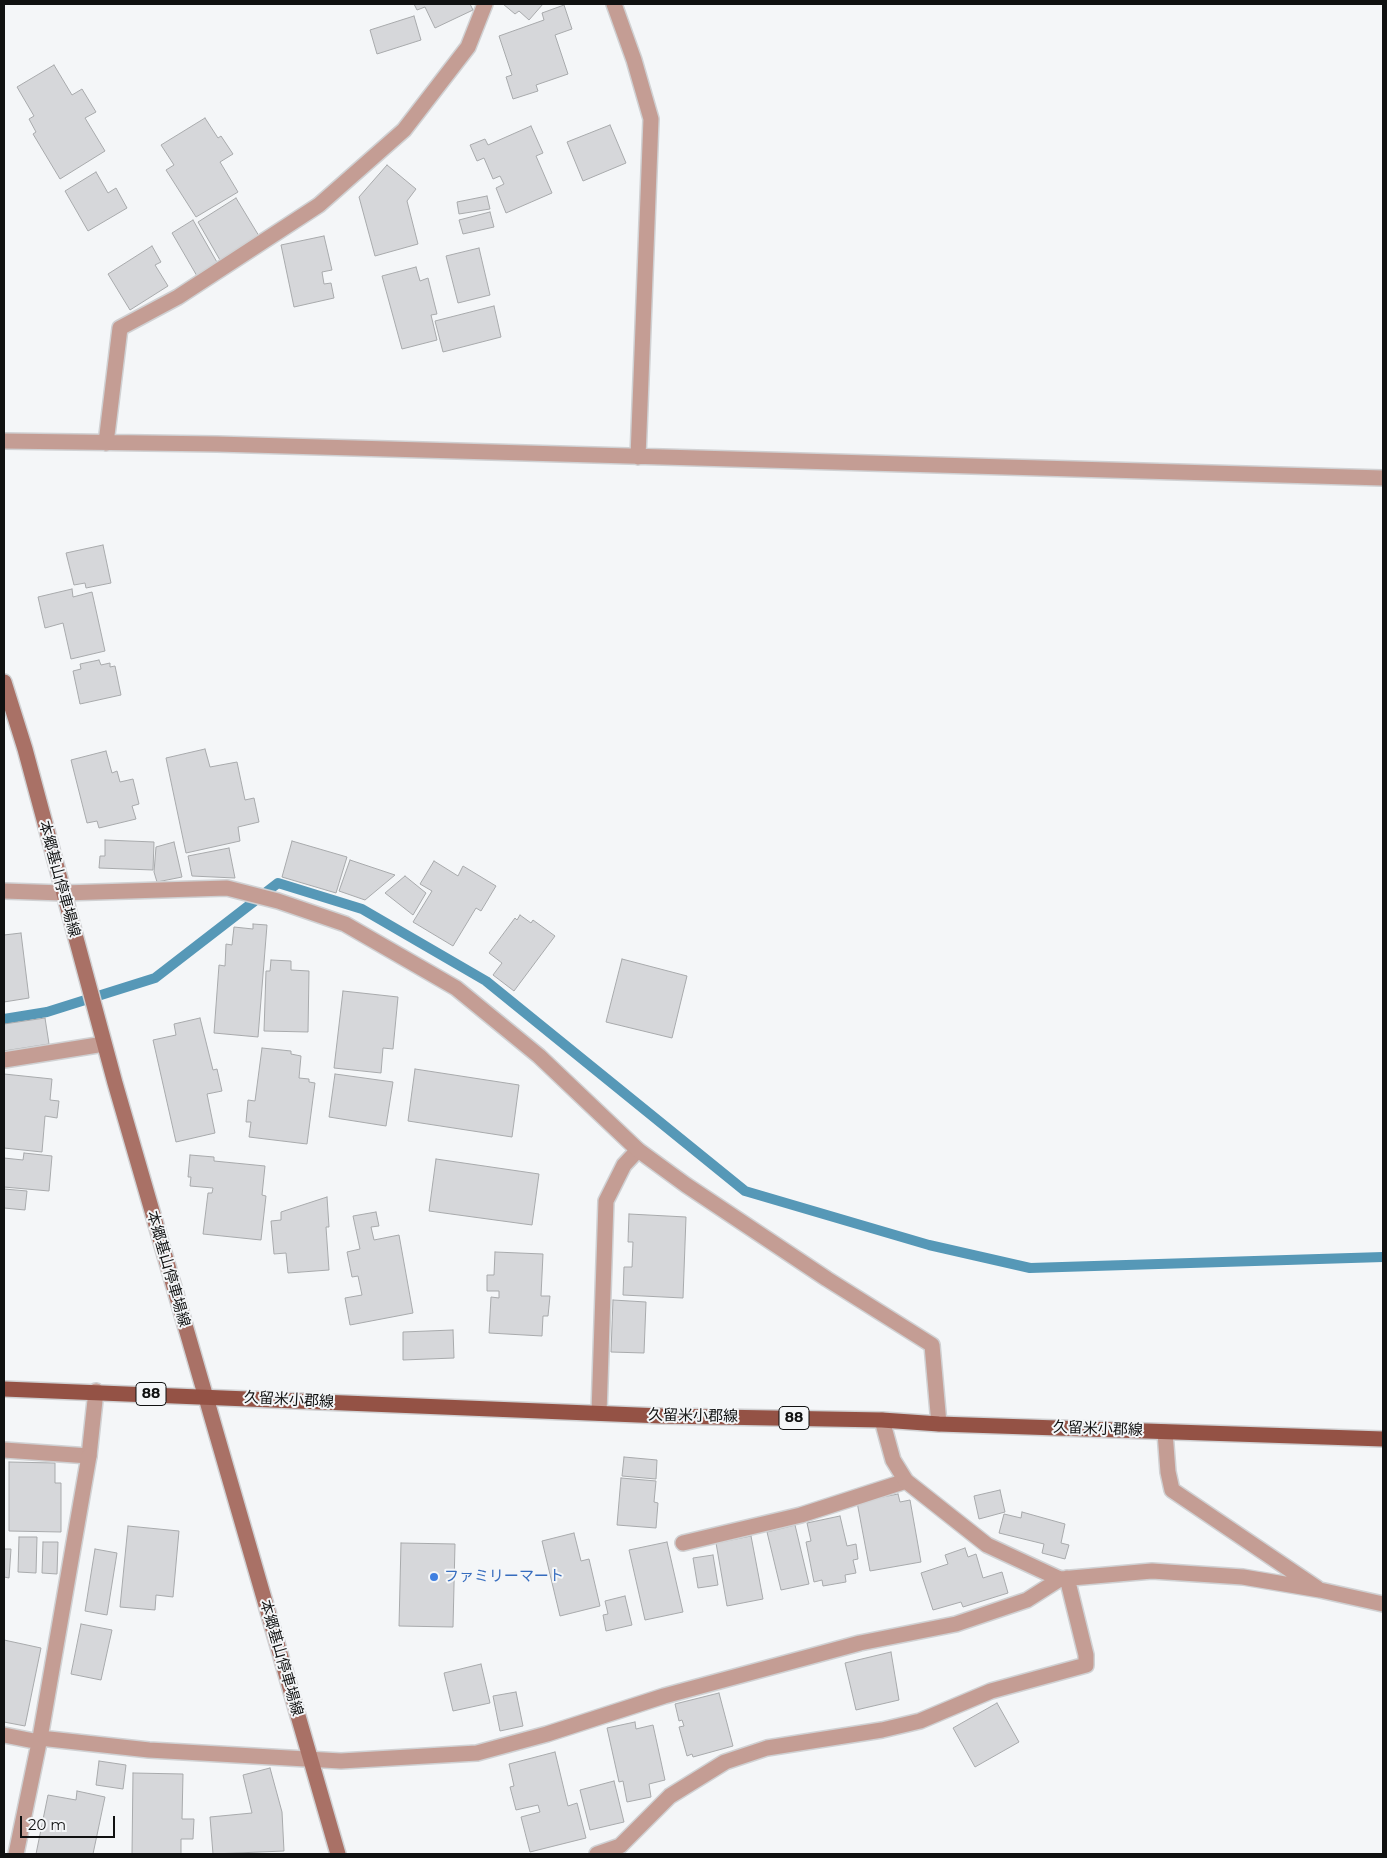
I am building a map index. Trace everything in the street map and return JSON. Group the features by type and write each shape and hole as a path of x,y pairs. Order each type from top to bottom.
{"main road":[{"name":"本郷基山停車場線","path":"4,682 25,749 104,1044 338,1854"},
{"name":"久留米小郡線","path":"4,1389 96,1391 599,1414 882,1420 939,1424 1383,1439"}],"street":[{"path":"106,443 120,328 178,297 319,204 404,130 468,47 485,4"},
{"path":"614,4 634,60 651,119 638,457"},
{"path":"4,442 106,443 1383,478"},
{"path":"4,892 63,893 227,888 278,901 345,924 456,988 539,1056 638,1150 686,1185 827,1279 932,1345 939,1424"},
{"path":"4,1060 104,1044"},
{"path":"599,1414 606,1201 624,1165 638,1150"},
{"path":"16,1854 40,1740 89,1456 96,1391"},
{"path":"882,1420 893,1460 906,1482 987,1545 1064,1578"},
{"path":"1165,1432 1168,1472 1172,1490 1320,1590"},
{"path":"4,1450 89,1456"},
{"path":"683,1543 801,1515 906,1482"},
{"path":"4,1735 149,1750 310,1760 341,1761 478,1753 547,1734 664,1696 850,1646 956,1624 1027,1600 1064,1578 1152,1571 1242,1577 1320,1590 1383,1604"},
{"path":"597,1854 620,1846 670,1796 725,1762 768,1748 882,1730 920,1721 991,1691 1086,1665 1086,1655 1064,1578"}],"building":[{"path":"414,4 470,4 473,10 435,28 425,7 417,10"},
{"path":"503,4 543,4 529,20 519,11 515,14"},
{"path":"564,5 572,29 555,35 568,74 536,85 538,91 513,99 506,77 512,75 499,36 544,20 542,13"},
{"path":"414,16 421,40 377,54 370,30"},
{"path":"54,65 72,95 82,89 96,112 85,118 105,151 60,179 33,134 36,132 29,119 34,116 17,87"},
{"path":"205,118 218,138 221,136 233,154 220,162 238,192 196,217 166,170 174,165 161,145"},
{"path":"610,125 626,163 583,181 567,142"},
{"path":"531,126 543,153 536,156 552,193 506,213 496,188 504,184 500,176 493,179 484,158 477,161 470,145 485,139 488,145"},
{"path":"387,165 416,189 407,201 418,244 375,256 359,197"},
{"path":"96,172 108,193 116,188 127,208 88,231 65,191"},
{"path":"487,196 490,209 459,214 457,202"},
{"path":"236,198 259,236 220,260 198,222"},
{"path":"490,212 494,227 463,234 459,220"},
{"path":"193,220 218,264 197,276 172,233"},
{"path":"324,236 332,270 322,272 324,284 331,283 334,298 294,307 281,245"},
{"path":"152,246 161,262 155,265 168,286 130,310 108,274"},
{"path":"479,248 490,295 458,303 446,256"},
{"path":"416,267 420,281 428,278 437,314 431,315 437,340 402,349 382,276"},
{"path":"494,306 501,337 443,352 435,321"},
{"path":"103,545 111,583 86,588 85,583 74,585 66,553"},
{"path":"72,589 73,597 92,592 105,651 71,659 63,623 45,628 38,597"},
{"path":"99,660 101,665 110,663 110,667 115,666 121,695 80,704 73,671 81,669 80,664"},
{"path":"205,749 210,767 237,762 245,800 254,798 259,822 238,827 240,841 186,853 166,758"},
{"path":"106,751 112,773 117,771 120,782 133,779 139,804 132,806 136,819 99,828 97,821 87,823 71,760"},
{"path":"105,840 154,842 153,870 99,868 100,856 105,856"},
{"path":"292,841 347,857 336,893 282,877"},
{"path":"174,842 182,877 157,882 154,872 156,847"},
{"path":"229,848 235,878 192,876 188,856"},
{"path":"350,860 395,875 365,900 339,891"},
{"path":"434,861 458,876 463,866 496,886 481,911 476,908 453,946 413,922 432,891 420,884"},
{"path":"405,876 426,893 413,915 385,893"},
{"path":"520,915 531,923 533,920 555,936 514,991 493,975 502,963 489,953 515,918 517,920"},
{"path":"253,924 267,925 258,1037 214,1033 219,965 225,966 226,944 232,945 234,927 253,929"},
{"path":"21,933 29,998 4,1002 4,935"},
{"path":"622,959 687,976 672,1038 606,1022"},
{"path":"271,960 291,961 291,970 309,971 308,1032 264,1031 266,971 270,971"},
{"path":"343,991 398,997 393,1049 383,1048 381,1073 334,1068"},
{"path":"45,1018 49,1044 4,1051 4,1024"},
{"path":"200,1018 213,1070 217,1069 222,1091 207,1094 215,1133 176,1142 153,1040 176,1035 174,1024"},
{"path":"262,1048 291,1051 291,1054 301,1056 299,1078 309,1079 309,1082 315,1083 307,1144 249,1137 251,1122 246,1122 248,1100 255,1101"},
{"path":"415,1069 519,1085 512,1137 408,1121"},
{"path":"4,1074 52,1079 50,1100 59,1101 57,1118 45,1116 42,1152 4,1148"},
{"path":"335,1074 393,1082 386,1126 329,1117"},
{"path":"24,1153 52,1156 49,1191 4,1187 4,1158 23,1160"},
{"path":"190,1155 214,1157 214,1161 265,1166 262,1195 266,1196 261,1240 203,1234 208,1193 212,1193 213,1188 190,1186 191,1177 188,1177"},
{"path":"436,1159 539,1174 532,1225 429,1211"},
{"path":"4,1189 27,1191 25,1210 4,1208"},
{"path":"327,1197 329,1227 326,1227 329,1270 288,1273 286,1253 274,1254 271,1221 281,1220 281,1212"},
{"path":"376,1212 379,1226 371,1227 374,1240 399,1235 413,1313 350,1325 345,1298 362,1295 358,1276 352,1277 347,1252 360,1249 353,1216"},
{"path":"629,1214 686,1217 683,1298 623,1295 624,1267 632,1267 633,1242 628,1242"},
{"path":"495,1252 543,1254 541,1296 550,1296 548,1316 543,1316 542,1336 489,1333 491,1297 499,1298 499,1291 487,1291 487,1275 494,1275"},
{"path":"613,1300 646,1302 644,1353 611,1352"},
{"path":"453,1330 454,1358 403,1360 403,1332"},
{"path":"624,1457 657,1460 656,1479 622,1476"},
{"path":"9,1462 55,1463 55,1483 61,1483 61,1532 9,1531"},
{"path":"621,1478 656,1481 654,1502 658,1503 656,1528 617,1525"},
{"path":"1000,1490 1005,1512 979,1519 974,1496"},
{"path":"898,1494 900,1502 910,1500 921,1562 870,1571 857,1502"},
{"path":"1022,1512 1065,1524 1061,1543 1069,1545 1065,1559 1042,1553 1044,1544 999,1533 1004,1514 1021,1518"},
{"path":"840,1516 847,1546 856,1544 858,1559 853,1560 856,1573 845,1575 846,1582 823,1586 822,1580 814,1582 806,1542 811,1541 807,1523"},
{"path":"795,1525 809,1584 781,1590 767,1532"},
{"path":"128,1526 179,1531 173,1597 156,1595 155,1610 120,1607"},
{"path":"574,1533 581,1561 589,1559 600,1606 560,1616 542,1541"},
{"path":"751,1536 763,1599 727,1606 716,1543"},
{"path":"19,1537 37,1537 36,1573 18,1572"},
{"path":"43,1542 58,1542 57,1574 42,1573"},
{"path":"667,1542 683,1612 645,1620 629,1550"},
{"path":"401,1543 455,1544 453,1627 399,1626"},
{"path":"965,1548 968,1557 976,1554 983,1578 1002,1572 1008,1593 963,1607 961,1602 933,1610 921,1573 948,1564 945,1555"},
{"path":"4,1549 11,1549 9,1578 4,1577"},
{"path":"95,1549 117,1553 107,1615 85,1611"},
{"path":"713,1555 718,1585 698,1588 693,1558"},
{"path":"625,1596 632,1625 606,1631 603,1615 608,1614 605,1601"},
{"path":"81,1624 112,1630 101,1680 71,1674"},
{"path":"4,1640 41,1648 25,1726 4,1722"},
{"path":"891,1652 899,1700 856,1710 845,1663"},
{"path":"481,1664 490,1703 453,1711 444,1673"},
{"path":"516,1692 523,1726 500,1731 493,1696"},
{"path":"719,1693 733,1746 693,1757 692,1754 687,1756 679,1727 684,1726 682,1720 679,1721 675,1704"},
{"path":"997,1703 1019,1742 975,1767 953,1728"},
{"path":"635,1722 636,1729 653,1725 665,1780 649,1784 651,1797 627,1802 623,1781 619,1782 607,1728"},
{"path":"555,1752 568,1806 577,1803 586,1838 530,1852 521,1817 540,1812 538,1805 516,1810 510,1787 514,1786 509,1764"},
{"path":"99,1761 126,1765 123,1789 96,1785"},
{"path":"270,1768 282,1812 284,1851 213,1854 210,1817 252,1813 243,1775"},
{"path":"133,1773 183,1774 182,1819 194,1819 193,1839 181,1839 181,1854 132,1854"},
{"path":"614,1781 624,1822 590,1830 580,1790"},
{"path":"77,1791 105,1797 93,1854 36,1854 48,1795 76,1800"}],"waterway":[{"path":"4,1019 47,1012 155,978 278,883 362,909 486,981 745,1191 929,1245 1030,1268 1383,1257"}],"place":[{"name":"ファミリーマート","path":"434,1577"}]}
